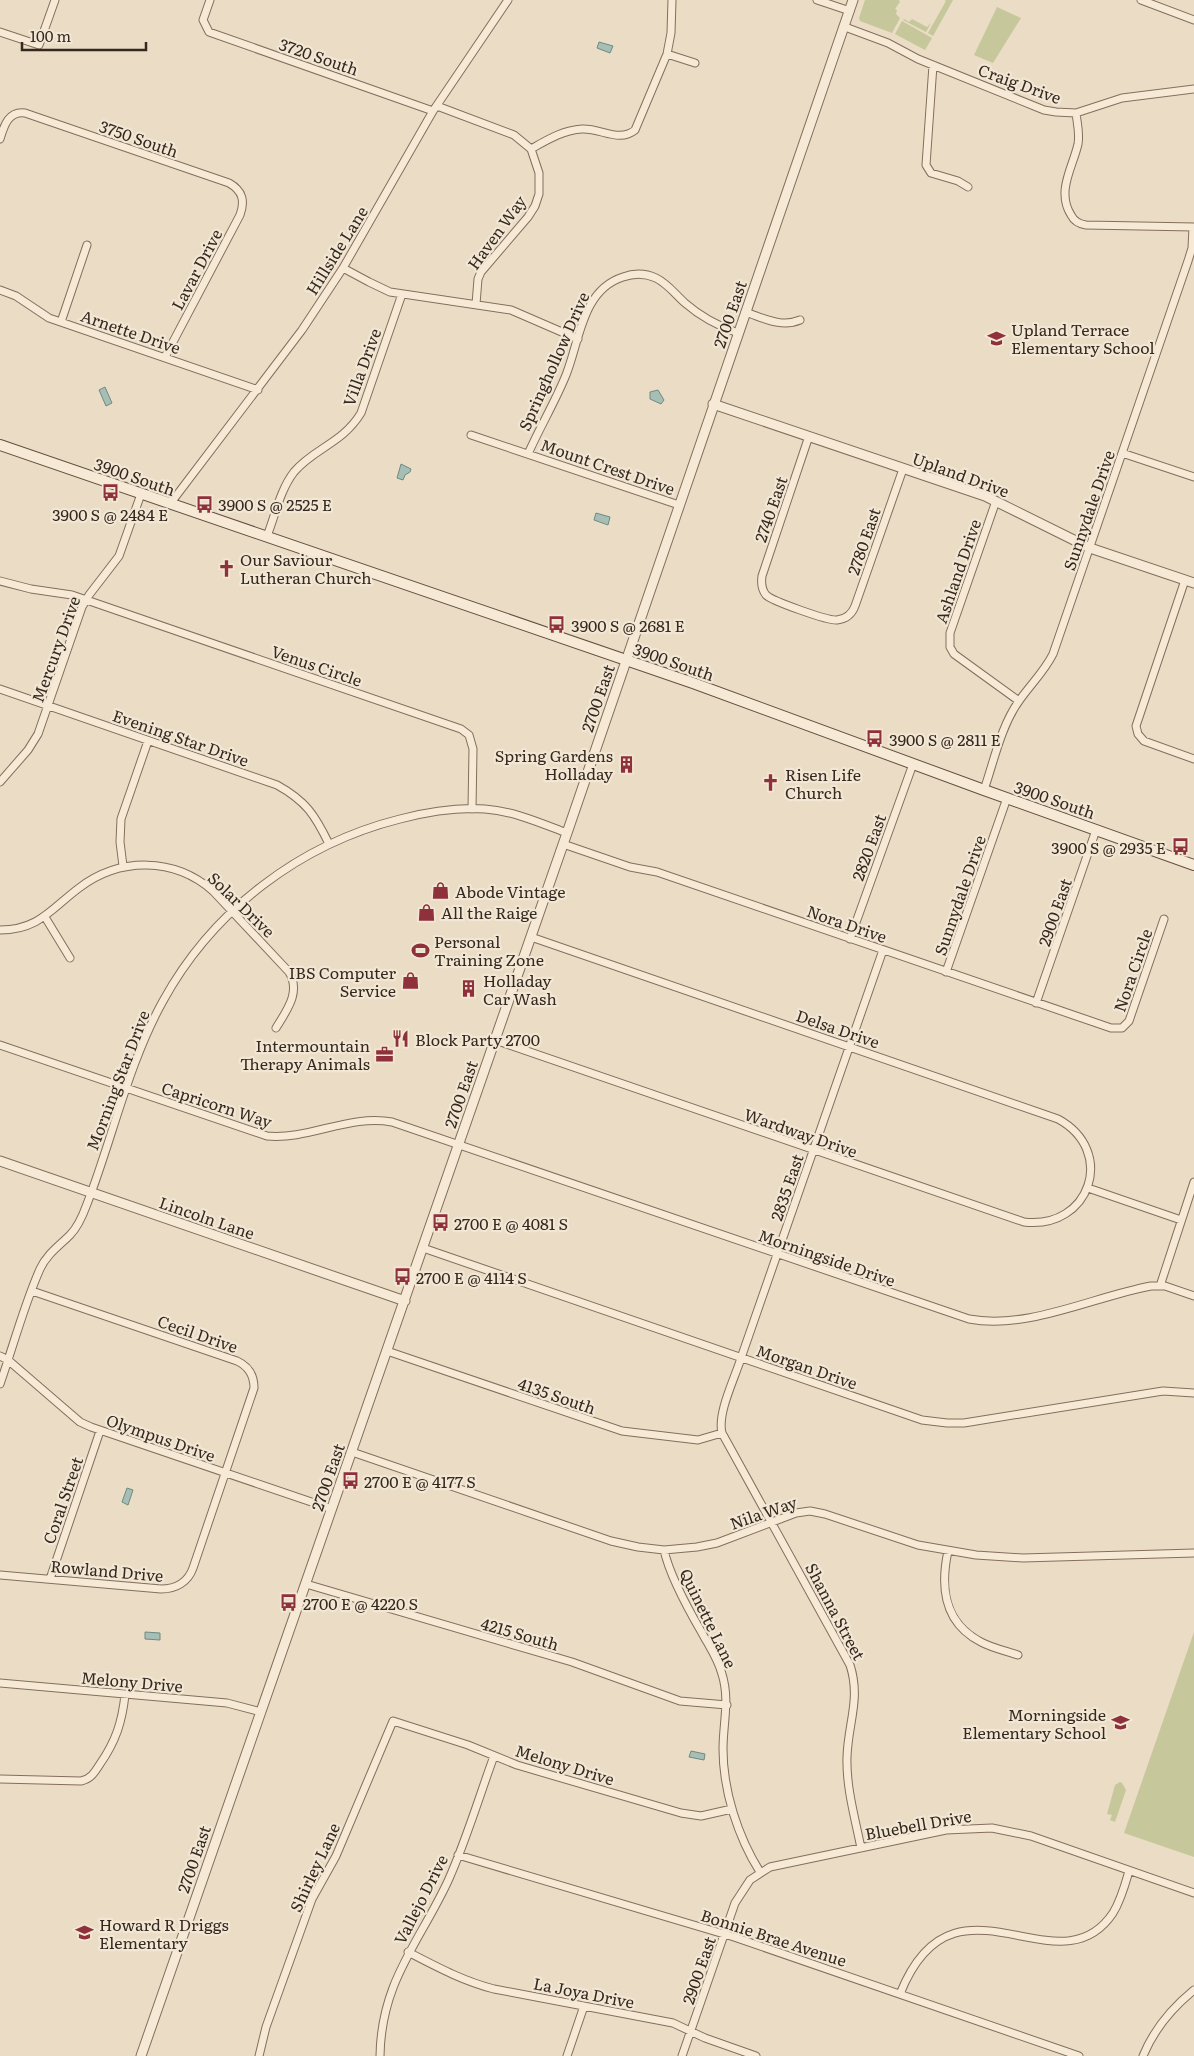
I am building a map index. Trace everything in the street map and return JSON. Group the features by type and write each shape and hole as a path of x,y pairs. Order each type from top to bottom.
{"main road":[{"name":"3900 South","path":"0,445 693,683 984,790 1193,863"}],"street":[{"path":"0,32 38,45 55,0"},
{"name":"3720 South","path":"210,0 203,20 210,32 435,109 502,129 514,135 531,149"},
{"name":"Hillside Lane","path":"170,504 302,330 343,268 435,109 508,0"},
{"path":"531,149 553,137 575,130 600,131 620,137 630,134 638,125 666,54 671,34 672,0"},
{"path":"817,0 850,11"},
{"name":"2700 East","path":"141,2056 405,1301 853,0"},
{"path":"1141,0 1194,20"},
{"name":"Craig Drive","path":"844,27 888,43 933,65 1044,110 1076,113 1122,98 1194,89"},
{"path":"666,54 695,63"},
{"path":"933,65 926,165 931,173 958,181 968,187"},
{"name":"3750 South","path":"0,139 5,124 10,117 17,113 28,114 229,184 236,187 240,192"},
{"path":"1076,113 1079,133 1078,143 1067,177 1065,193 1068,209 1075,221 1086,225 1193,227"},
{"name":"Haven Way","path":"476,304 478,279 481,272 528,217 535,206 539,194 539,173 531,149"},
{"name":"Lavar Drive","path":"165,357 238,220 244,202 240,192"},
{"name":"Sunnydale Drive","path":"984,790 1003,735 1019,701 1051,659 1188,262 1192,248 1193,227"},
{"path":"61,322 87,246"},
{"path":"343,268 382,289 402,294 511,310 578,339"},
{"name":"Springhollow Drive","path":"528,454 566,375 590,304 602,288 614,279 629,274 656,278 670,287 684,302 704,317 738,333"},
{"name":"Arnette Drive","path":"0,290 16,296 42,314 61,322 258,390"},
{"name":"Villa Drive","path":"267,536 284,491 294,472 341,436 352,426 360,413 402,294"},
{"path":"745,312 778,323 790,324 800,320"},
{"name":"Upland Drive","path":"713,404 996,501 1090,548 1194,583"},
{"name":"Mount Crest Drive","path":"471,435 679,505"},
{"name":"2740 East","path":"809,436 762,576 764,591 775,601 829,619 843,618"},
{"path":"1122,453 1194,478"},
{"name":"2780 East","path":"843,618 851,614 855,606 903,469"},
{"name":"Mercury Drive","path":"0,782 33,742 48,706 86,599 118,556 141,494"},
{"name":"Ashland Drive","path":"996,501 950,633 951,650 1019,701"},
{"path":"1185,580 1136,726 1138,734 1144,741 1194,759"},
{"name":"Venus Circle","path":"0,581 34,590 64,592 86,599 461,729 469,736 473,749 472,809"},
{"name":"Evening Star Drive","path":"0,689 268,782 286,790 296,796 312,813 329,844"},
{"path":"123,866 120,842 121,820 148,741"},
{"name":"2820 East","path":"850,939 913,764"},
{"name":"Sunnydale Drive","path":"946,972 1007,798"},
{"name":"Morning Star Drive","path":"0,1384 44,1261 77,1226 91,1193 146,1034 171,987 198,948 232,911 270,879 329,844 377,825 411,816 472,809 510,813 567,833"},
{"name":"2900 East","path":"1036,1003 1096,830"},
{"name":"Nora Drive","path":"563,844 630,867 657,872 1107,1027 1122,1028"},
{"name":"Solar Drive","path":"0,930 21,927 45,917 88,882 123,866 154,865 181,871 206,885 287,969 292,978 294,988 292,999 276,1028"},
{"path":"45,917 70,958"},
{"name":"Nora Circle","path":"1122,1028 1131,1018 1164,919"},
{"name":"Delsa Drive","path":"531,937 1065,1122 1081,1139 1088,1152 1091,1174 1088,1188"},
{"name":"2835 East","path":"722,1434 721,1419 741,1358 883,950"},
{"name":"Wardway Drive","path":"494,1040 1024,1222 1049,1222 1064,1215 1076,1206 1088,1188"},
{"name":"Capricorn Way","path":"0,1045 267,1136 292,1136 362,1121 378,1120 392,1122 458,1144"},
{"name":"Morningside Drive","path":"458,1144 961,1317 986,1322 1020,1320 1146,1287 1160,1286 1194,1296"},
{"name":"Lincoln Lane","path":"0,1161 405,1301"},
{"path":"1160,1286 1194,1182"},
{"path":"1088,1188 1181,1220"},
{"name":"Morgan Drive","path":"422,1248 914,1418 947,1423 964,1422 1163,1391 1194,1393"},
{"name":"Cecil Drive","path":"32,1291 244,1365 252,1375 254,1388 226,1474"},
{"name":"4135 South","path":"387,1351 622,1431 698,1440 722,1434"},
{"name":"Olympus Drive","path":"0,1356 8,1360 80,1422 100,1431 332,1509"},
{"name":"Coral Street","path":"50,1579 100,1431"},
{"name":"Shanna Street","path":"722,1434 847,1656 853,1675 856,1695 848,1743 847,1770 861,1848"},
{"name":"Nila Way","path":"352,1452 628,1546 664,1550 708,1545 772,1524 800,1512 815,1512 899,1539 948,1551 1023,1558 1194,1553"},
{"name":"Rowland Drive","path":"0,1575 161,1589 175,1588 191,1573 226,1474"},
{"name":"Quinette Lane","path":"664,1550 669,1569 719,1664 727,1705 723,1751 732,1809 752,1860 760,1872"},
{"path":"948,1551 943,1585 947,1602 955,1618 967,1632 982,1643 1018,1655"},
{"name":"4215 South","path":"306,1584 572,1662 680,1701 727,1705"},
{"name":"Melony Drive","path":"0,1683 227,1703 261,1712"},
{"path":"0,1779 81,1781 90,1778 111,1748 116,1737 122,1720 125,1695"},
{"name":"Melony Drive","path":"393,1721 468,1745 517,1765 687,1815 708,1815 732,1809"},
{"name":"Shirley Lane","path":"259,2056 266,2027 312,1898 336,1856 393,1721"},
{"name":"Vallejo Drive","path":"380,2056 380,2038 387,2000 408,1952 444,1887 458,1855 494,1756"},
{"name":"Bluebell Drive","path":"760,1872 776,1866 952,1829 992,1828 1031,1836 1194,1893"},
{"name":"Bonnie Brae Avenue","path":"458,1855 725,1934 1079,2056"},
{"path":"900,1994 910,1969 918,1958 939,1940 956,1933 971,1930 990,1931 1062,1942 1077,1940 1094,1932 1112,1914 1120,1899 1130,1871"},
{"name":"2900 East","path":"682,2056 736,1902 746,1884 760,1872"},
{"name":"La Joya Drive","path":"408,1952 470,1982 673,2023 691,2032 756,2056"},
{"path":"1143,2056 1149,2042 1167,2015 1194,1990"},
{"path":"567,2056 584,2006"}],"green space":[{"path":"865,0 899,0 900,2 895,9 897,10 896,14 900,18 892,33 860,21 859,18"},
{"path":"944,0 953,0 933,36 928,33 946,1"},
{"path":"997,7 1021,18 993,63 974,55"},
{"path":"912,19 927,27 931,23 926,32 903,20 909,22"},
{"path":"902,21 932,38 925,50 895,34"},
{"path":"1194,1632 1194,1857 1124,1833"},
{"path":"1120,1782 1126,1790 1115,1822 1110,1820 1112,1815 1107,1814 1115,1785"}],"shaded area":[{"path":"599,42 613,46 610,53 597,48"},
{"path":"105,387 112,403 106,406 99,390"},
{"path":"658,390 664,400 661,404 650,399 650,392"},
{"path":"401,464 411,469 403,480 397,478"},
{"path":"596,513 610,517 608,525 594,520"},
{"path":"127,1488 133,1490 128,1505 122,1502"},
{"path":"145,1632 160,1633 160,1640 145,1639"},
{"path":"691,1751 705,1754 704,1760 689,1757"}],"place":[{"name":"Upland Terrace Elementary School","path":"997,338"},
{"name":"3900 S @ 2484 E","path":"110,492"},
{"name":"3900 S @ 2525 E","path":"204,504"},
{"name":"Our Saviour Lutheran Church","path":"226,568"},
{"name":"3900 S @ 2681 E","path":"557,625"},
{"name":"3900 S @ 2811 E","path":"875,739"},
{"name":"Spring Gardens Holladay","path":"627,764"},
{"name":"Risen Life Church","path":"771,783"},
{"name":"3900 S @ 2935 E","path":"1180,847"},
{"name":"Abode Vintage","path":"441,891"},
{"name":"All the Raige","path":"427,912"},
{"name":"Personal Training Zone","path":"420,950"},
{"name":"IBS Computer Service","path":"410,981"},
{"name":"Holladay Car Wash","path":"469,989"},
{"name":"Block Party 2700","path":"401,1039"},
{"name":"Intermountain Therapy Animals","path":"384,1054"},
{"name":"2700 E @ 4081 S","path":"440,1223"},
{"name":"2700 E @ 4114 S","path":"402,1277"},
{"name":"2700 E @ 4177 S","path":"350,1481"},
{"name":"2700 E @ 4220 S","path":"289,1603"},
{"name":"Morningside Elementary School","path":"1120,1723"},
{"name":"Howard R Driggs Elementary","path":"85,1933"}]}
